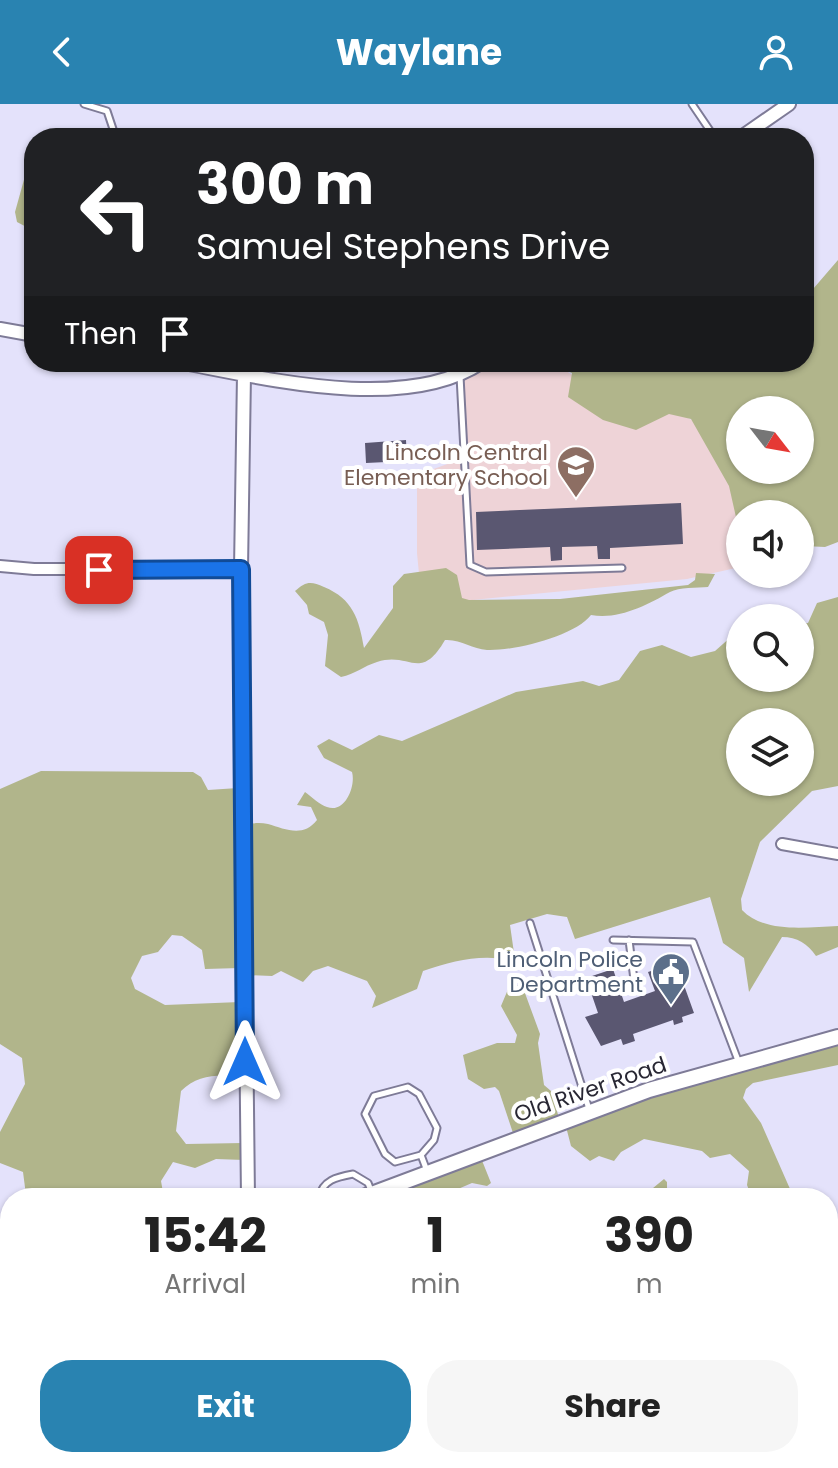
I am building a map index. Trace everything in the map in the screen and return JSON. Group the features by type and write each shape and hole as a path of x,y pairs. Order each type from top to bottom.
{"main road":[{"name":"Old River Road","path":"387,1188 590,1110 739,1063 838,1037"}],"street":[{"path":"754,128 789,104"},
{"path":"0,329 24,333"},
{"path":"233,372 362,388 400,387 460,376 466,372"},
{"path":"244,374 241,569 248,1188"},
{"path":"0,566 34,569 241,569"},
{"path":"782,844 838,854"}],"lane":[{"path":"84,104 107,111 113,128"},
{"path":"692,104 708,128"},
{"path":"460,376 470,565 486,572 622,568"},
{"path":"530,923 590,1110"},
{"path":"613,940 688,940 696,946 739,1063"},
{"path":"629,940 635,988"},
{"path":"408,1087 419,1094 437,1128 434,1140 421,1155 395,1162 385,1154 365,1114 374,1096 408,1087"},
{"path":"421,1155 428,1172"},
{"path":"322,1188 329,1181 353,1174 368,1183 368,1188"}],"shaded area":[{"name":"Lincoln Central Elementary School","path":"466,372 568,372 624,410 672,410 696,422 726,460 726,484 731,484 735,500 726,500 726,570 687,579 422,605 417,553 417,475 464,458 460,376"}],"green space":[{"path":"24,180 24,226 17,222 15,212"},
{"path":"838,260 838,542 825,547 814,546 814,500 732,500 728,484 814,484 814,396 726,396 726,481 691,419 669,414 636,430 603,420 568,397 570,372 814,372 814,288"},
{"path":"446,568 457,575 462,598 469,600 560,599 688,585 695,580 696,573 715,574 708,587 674,590 622,613 591,615 583,623 558,636 528,645 487,650 445,640 436,653 421,663 388,660 341,677 325,666 328,635 324,622 309,614 307,605 295,591 309,583 316,584 342,598 357,619 364,648 393,608 393,586 404,574"},
{"path":"838,597 838,786 814,791 814,708 726,708 726,796 807,796 760,842 741,899 742,910 751,918 775,926 838,926 838,947 816,956 802,942 782,937 749,992 744,958 723,943 710,897 575,939 567,917 547,914 510,925 514,953 510,960 466,960 423,971 417,989 372,1008 376,996 367,981 328,966 313,971 303,982 281,971 272,976 244,975 240,968 205,969 202,950 182,936 172,935 158,952 142,956 131,978 135,989 165,1005 240,1002 243,1077 210,1076 188,1085 181,1091 176,1131 186,1144 243,1143 244,1160 216,1159 195,1168 173,1162 161,1181 162,1188 25,1188 23,1172 0,1163 0,1132 25,1084 22,1058 0,1044 0,789 41,771 193,772 201,777 208,790 238,788 240,824 265,823 287,830 306,829 317,820 311,807 297,805 305,792 322,805 333,808 344,803 351,791 352,772 324,758 317,746 329,739 352,750 379,735 402,741 516,692 583,681 599,686 619,680 640,651 662,645 691,657 715,651 726,641 726,692 814,692 814,610 817,603"},
{"path":"522,985 540,1034 538,1043 544,1085 551,1091 559,1118 514,1136 499,1091 495,1087 484,1089 468,1079 463,1055 497,1043 515,1043 517,1035 501,1006 509,987"},
{"path":"838,1036 838,1065 753,1083 746,1089 743,1098 761,1123 790,1188 748,1188 749,1171 730,1154 710,1158 702,1151 644,1139 621,1152 614,1161 599,1156 590,1161 571,1146 564,1119"},
{"path":"479,1153 491,1183 487,1186 472,1183 460,1188 384,1188"},
{"path":"664,1179 667,1182 667,1188 653,1188"}],"building":[{"path":"406,440 407,461 366,463 365,443"},
{"path":"681,503 683,544 610,548 610,559 598,559 597,546 562,547 562,560 551,561 550,547 477,550 476,512"},
{"path":"676,963 694,1013 682,1017 683,1022 674,1025 673,1020 633,1034 635,1041 623,1045 621,1039 601,1046 585,1017 598,1013 586,978 613,969 624,1002 655,991 648,972"}],"place":[{"name":"Lincoln Central Elementary School","path":"576,499"},
{"name":"Lincoln Police Department","path":"671,1006"}],"route":[{"path":"99,570 241,569 245,1062"}]}
